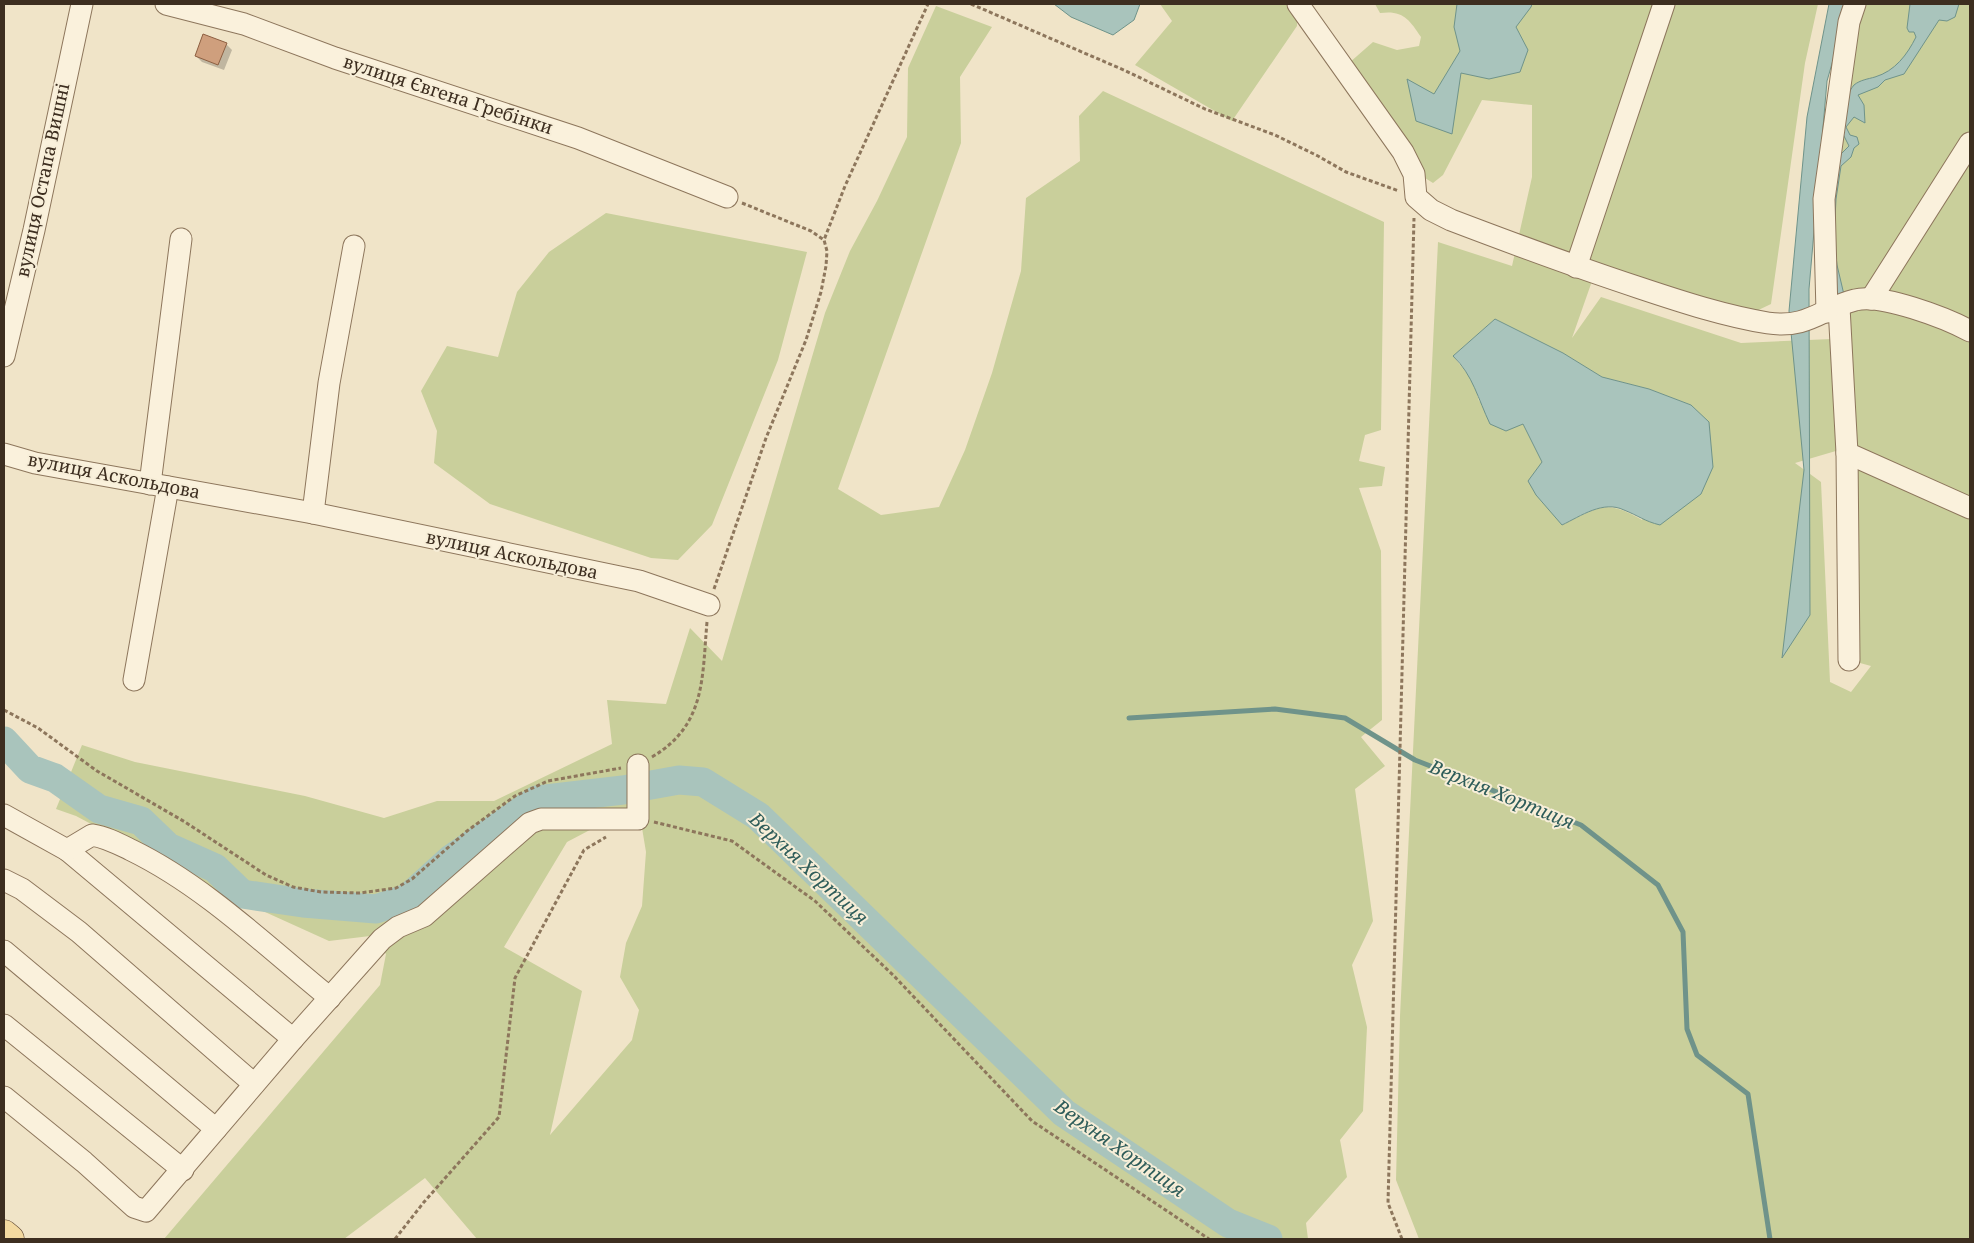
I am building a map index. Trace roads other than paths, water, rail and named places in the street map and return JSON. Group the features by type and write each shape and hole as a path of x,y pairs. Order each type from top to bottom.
{"main road":[{"path":"4,1234 10,1239"}],"street":[{"name":"вулиця Остапа Вишні","path":"4,356 34,230 82,4"},
{"name":"вулиця Євгена Гребінки","path":"166,4 244,24 335,58 578,138 727,197"},
{"path":"1298,4 1403,152 1414,174 1416,197 1431,210 1451,220 1576,267 1693,306 1769,323 1788,324 1811,320 1855,300 1884,299 1970,331"},
{"path":"1576,267 1664,4"},
{"path":"1849,660 1847,453 1824,199 1849,22 1855,4"},
{"path":"1871,299 1970,143"},
{"path":"134,680 159,486 181,239"},
{"path":"313,513 329,383 354,246"},
{"path":"1847,453 1970,508"},
{"name":"вулиця Аскольдова","path":"4,454 35,463 313,513 639,581 709,605"},
{"path":"4,1097 84,1162 134,1207 146,1211 382,938 398,927 424,916 530,823 548,819 638,819 638,765"},
{"path":"4,815 67,850 293,1039"},
{"path":"67,850 92,835 101,836 143,856 193,886 330,998"},
{"path":"4,880 22,889 79,932 254,1084"},
{"path":"4,951 216,1129"},
{"path":"4,1026 183,1170"}],"water":[{"path":"1054,4 1140,4 1134,20 1113,35 1071,17"},
{"path":"1457,4 1532,4 1516,27 1528,50 1520,72 1489,79 1461,73 1452,134 1416,121 1407,79 1434,94 1460,51 1454,27"},
{"path":"1829,4 1849,4 1827,81 1809,289 1810,615 1782,658 1804,470 1789,311 1807,117"},
{"path":"1910,4 1959,4 1955,17 1947,21 1939,20 1904,74 1885,80 1878,87 1858,95 1864,105 1865,123 1854,117 1846,127 1850,135 1857,137 1859,144 1854,148 1851,157 1841,166 1836,199 1834,238 1837,265 1845,299 1838,301 1831,273 1836,159 1849,146 1843,134 1843,119 1847,115 1842,110 1848,94 1854,85 1889,71 1900,62 1909,50 1916,37 1914,32 1909,32 1907,28"},
{"path":"1495,319 1563,353 1602,377 1649,389 1691,405 1709,422 1713,467 1701,494 1660,525 1616,507 1608,507 1592,510 1562,525 1536,495 1528,481 1542,462 1523,424 1506,431 1490,424 1466,371 1453,356"}],"waterway":[{"name":"Верхня Хортиця","path":"1129,718 1275,709 1345,718 1415,760 1581,825 1658,885 1683,932 1687,1029 1697,1055 1748,1094 1770,1239"},
{"name":"Верхня Хортиця","path":"4,741 30,769 55,778 99,809 141,821 168,847 215,868 242,894 303,903 376,909 408,898 451,859 537,800 623,790 679,780 703,782 758,816 1064,1113 1228,1223 1268,1239"}]}
